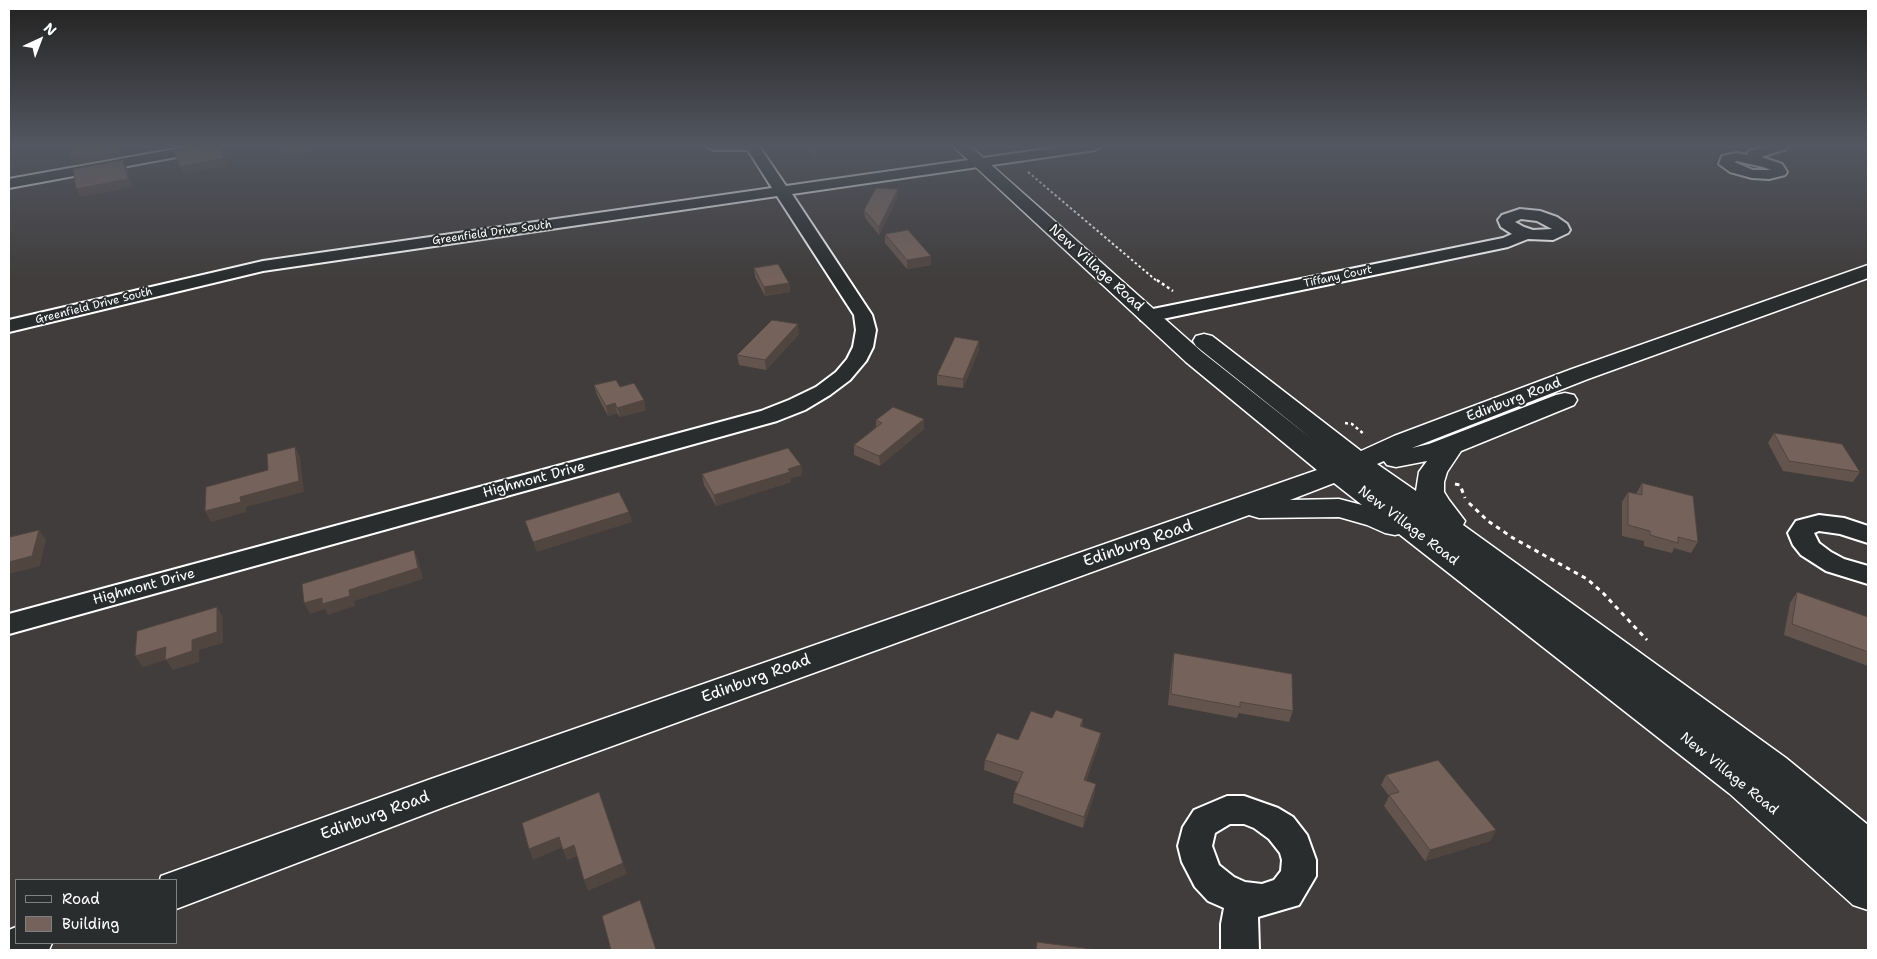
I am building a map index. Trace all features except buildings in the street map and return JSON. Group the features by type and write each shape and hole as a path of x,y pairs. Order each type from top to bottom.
{"main road":[{"name":"New Village Road","path":"1024,191 1159,314 1194,357 1348,467 1452,545 1743,783 1868,891"},
{"name":"Edinburg Road","path":"178,889 450,789 1235,510 1580,374 1868,271"},
{"name":"Edinburg Road","path":"1348,467 1436,451 1451,446 1601,385 1868,287"},
{"path":"1451,446 1431,476 1430,492 1452,545"},
{"path":"1235,510 1288,507 1339,508 1377,518 1413,534 1452,545"},
{"name":"New Village Road","path":"1452,545 1655,680 1773,769 1868,849"},
{"path":"10,950 28,944"}],"street":[{"name":"Greenfield Drive South","path":"9,326 263,266 781,191"},
{"name":"Highmont Drive","path":"9,624 769,416 797,405 823,391 843,376 856,361 864,347 866,330 863,314 781,191"},
{"name":"Tiffany Court","path":"1159,314 1508,242 1525,233"},
{"path":"1868,535 1844,526 1819,523 1805,527 1801,533 1802,539 1810,549 1822,558 1835,565 1868,575"},
{"path":"1240,950 1239,924 1243,899"}],"path":[{"path":"1050,191 1160,284 1169,290 1186,293 1198,306"},
{"path":"1343,422 1352,424 1386,450"},
{"path":"1431,476 1460,485 1465,498 1488,521 1513,538 1587,580 1603,593 1669,664 1655,680"}]}
